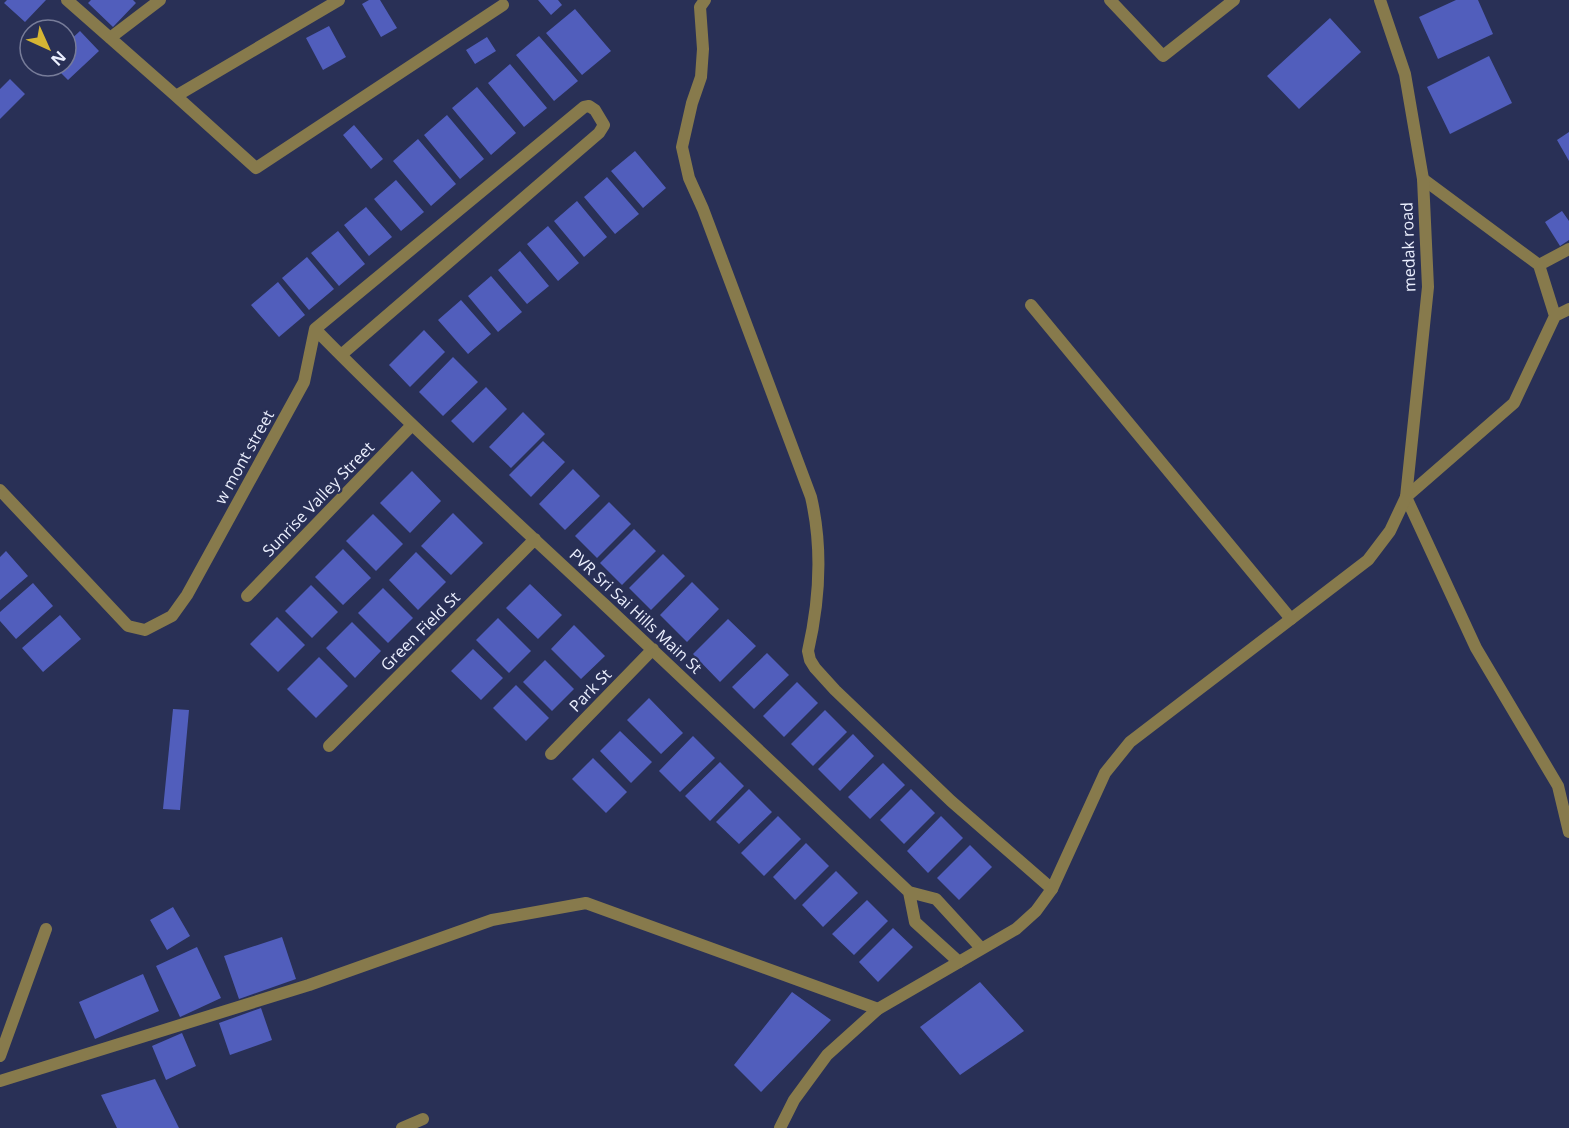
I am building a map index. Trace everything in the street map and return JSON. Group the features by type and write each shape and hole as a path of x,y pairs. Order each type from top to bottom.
{"street":[{"path":"110,38 160,0"},
{"path":"176,96 339,0"},
{"path":"705,0 700,7 703,49 701,77 692,103 682,147 689,178 703,209 811,497 817,525 820,580 808,651 810,660 835,690 951,801 1052,889"},
{"path":"1110,0 1163,56 1234,0"},
{"name":"medak road","path":"1380,0 1405,74 1423,179 1428,287 1406,497"},
{"path":"72,2 256,168 503,5"},
{"path":"315,329 584,107 589,106 595,110 604,125 599,133 341,356"},
{"path":"1423,179 1539,265 1555,316"},
{"path":"1539,265 1569,249"},
{"path":"1031,305 1291,619"},
{"path":"780,1128 794,1100 827,1055 878,1009 1016,929 1036,911 1052,889 1105,773 1130,742 1368,560 1390,531 1406,497 1514,403 1555,316 1569,309"},
{"name":"PVR Sri Sai Hills Main St","path":"315,329 412,425 909,892 936,899 981,948"},
{"name":"w mont street","path":"0,490 128,626 145,630 172,616 187,596 304,382 315,329"},
{"name":"Sunrise Valley Street","path":"247,596 412,425"},
{"path":"1406,497 1476,648 1558,786 1569,832"},
{"name":"Green Field St","path":"328,746 535,539"},
{"name":"Park St","path":"551,754 653,649"},
{"path":"909,892 915,922 959,962"},
{"path":"0,1081 309,985 492,920 586,903 878,1009"},
{"path":"0,1056 46,928"},
{"path":"402,1128 423,1119"}],"building":[{"path":"7,0 46,0 29,18 21,18 4,3"},
{"path":"91,0 133,0 136,3 113,27 88,3"},
{"path":"369,0 380,0 397,28 381,37 362,4"},
{"path":"538,0 558,0 562,5 551,15"},
{"path":"1456,0 1478,0 1493,34 1438,59 1419,17"},
{"path":"575,9 611,51 582,75 546,33"},
{"path":"1330,18 1361,52 1299,109 1267,76"},
{"path":"329,26 346,57 323,70 306,38"},
{"path":"80,31 99,51 78,71 78,33"},
{"path":"539,36 578,81 554,101 516,55"},
{"path":"487,37 496,51 475,64 466,50"},
{"path":"1489,56 1512,103 1450,134 1427,87"},
{"path":"510,64 547,108 524,127 488,83"},
{"path":"10,79 25,94 0,119 0,89"},
{"path":"477,87 516,133 491,155 452,108"},
{"path":"447,115 484,159 460,179 424,135"},
{"path":"354,125 383,159 371,169 343,135"},
{"path":"1569,132 1569,161 1557,140"},
{"path":"418,139 456,184 431,206 393,161"},
{"path":"635,151 666,188 643,208 611,171"},
{"path":"607,177 639,214 615,234 584,197"},
{"path":"396,180 424,212 401,231 374,199"},
{"path":"577,201 607,237 584,257 554,221"},
{"path":"366,207 392,237 369,256 344,225"},
{"path":"1562,211 1569,221 1569,240 1560,246 1545,222"},
{"path":"548,226 579,263 558,281 527,244"},
{"path":"338,231 365,264 339,286 311,253"},
{"path":"520,251 549,286 527,304 498,270"},
{"path":"307,257 334,289 309,310 282,278"},
{"path":"491,276 522,312 498,332 468,296"},
{"path":"278,282 305,315 279,337 251,305"},
{"path":"461,300 491,334 468,354 438,320"},
{"path":"424,330 445,352 410,387 389,365"},
{"path":"453,357 478,382 443,416 419,392"},
{"path":"486,387 507,409 473,443 451,421"},
{"path":"523,412 545,434 511,468 489,447"},
{"path":"543,441 565,462 531,497 509,475"},
{"path":"573,469 600,496 565,530 539,504"},
{"path":"412,471 441,501 410,533 380,503"},
{"path":"609,502 631,524 597,558 575,536"},
{"path":"453,513 483,543 451,575 421,546"},
{"path":"373,514 403,544 376,571 346,541"},
{"path":"634,529 656,551 622,585 600,563"},
{"path":"343,549 371,578 343,605 315,577"},
{"path":"6,551 28,576 0,600 0,557"},
{"path":"416,552 446,582 418,610 389,580"},
{"path":"663,554 685,576 651,610 629,588"},
{"path":"692,582 719,609 687,642 660,615"},
{"path":"33,583 53,606 16,639 0,621 0,612"},
{"path":"530,584 562,615 538,639 506,608"},
{"path":"311,585 338,612 312,638 285,611"},
{"path":"383,588 413,618 388,643 358,613"},
{"path":"60,615 81,639 43,672 22,648"},
{"path":"277,617 305,645 278,672 250,644"},
{"path":"498,618 531,651 509,673 476,640"},
{"path":"728,619 756,646 720,682 693,654"},
{"path":"352,622 381,651 355,678 326,648"},
{"path":"574,625 605,656 581,679 551,649"},
{"path":"473,649 503,678 481,700 451,671"},
{"path":"767,653 789,675 754,709 732,687"},
{"path":"319,657 348,686 316,718 287,689"},
{"path":"545,660 574,689 552,711 523,682"},
{"path":"797,682 818,703 784,737 763,716"},
{"path":"516,685 549,718 526,741 493,708"},
{"path":"649,698 683,733 661,754 627,720"},
{"path":"173,709 189,710 180,810 163,809"},
{"path":"825,710 847,732 813,766 791,744"},
{"path":"620,731 652,762 631,783 600,751"},
{"path":"853,734 874,756 840,791 818,769"},
{"path":"693,736 715,758 680,792 659,771"},
{"path":"593,758 627,792 606,813 572,779"},
{"path":"720,762 744,786 710,821 685,796"},
{"path":"883,763 905,785 870,819 848,797"},
{"path":"749,789 772,812 739,844 716,822"},
{"path":"911,789 935,813 904,844 880,820"},
{"path":"778,816 801,839 764,876 741,853"},
{"path":"941,816 963,838 928,873 907,851"},
{"path":"806,843 829,866 795,900 773,877"},
{"path":"970,845 992,867 959,900 937,878"},
{"path":"836,871 858,893 823,927 802,905"},
{"path":"867,900 888,921 854,955 832,934"},
{"path":"173,907 190,936 167,950 150,920"},
{"path":"893,928 913,947 878,982 859,962"},
{"path":"282,937 296,979 239,999 224,956"},
{"path":"197,947 221,998 180,1017 156,966"},
{"path":"143,974 159,1011 95,1039 79,1002"},
{"path":"980,982 1024,1031 960,1075 920,1027"},
{"path":"792,992 831,1020 761,1092 734,1065"},
{"path":"261,1008 272,1040 230,1055 219,1023"},
{"path":"182,1033 196,1066 166,1080 152,1046"},
{"path":"155,1079 179,1128 117,1128 101,1095"}]}
